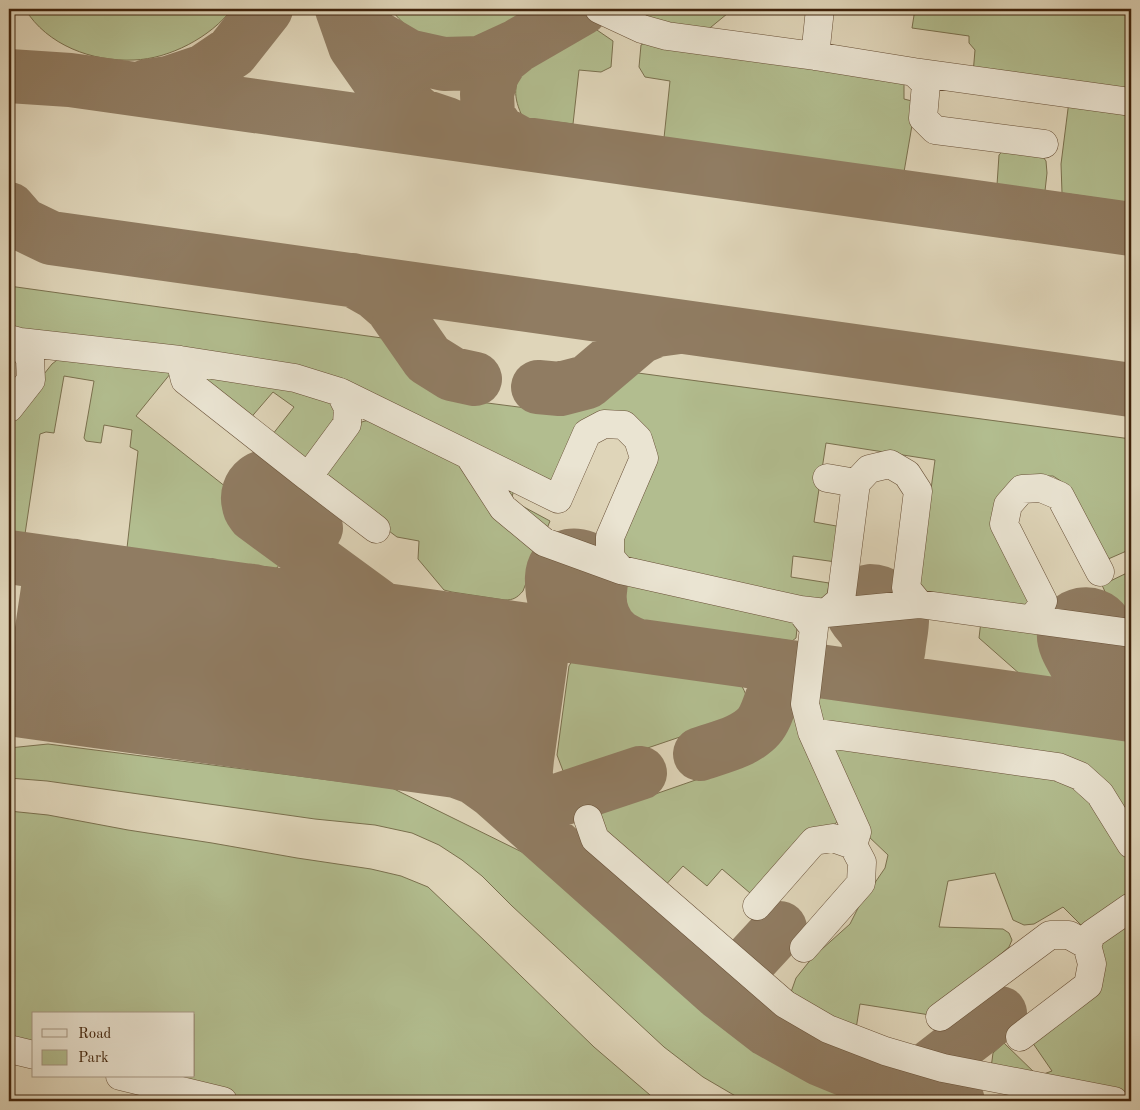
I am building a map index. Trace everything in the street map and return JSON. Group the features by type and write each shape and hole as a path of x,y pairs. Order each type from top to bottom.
{"lane":[{"path":"598,9 642,29 667,36 1131,102"},
{"path":"815,56 820,9"},
{"path":"914,72 926,84 923,118 935,130 1044,144"},
{"path":"15,340 180,360 295,378 340,392 558,499 587,433 604,424 624,424 638,438 644,458 610,537 610,556 621,570"},
{"path":"9,408 31,380 30,359 15,340"},
{"path":"180,360 185,380 376,530"},
{"path":"308,477 347,424 348,408 340,392"},
{"path":"470,456 503,508 544,542 621,570 813,612 919,604 1131,633"},
{"path":"813,612 841,600 856,483 870,469 890,464 907,474 918,491 906,588 919,604"},
{"path":"827,478 856,483"},
{"path":"1034,619 1043,601 1004,524 1008,505 1022,489 1041,488 1060,496 1100,572"},
{"path":"813,612 814,628 805,704 812,732 857,832 853,845"},
{"path":"812,732 1058,767 1080,776 1100,794 1131,844"},
{"path":"588,819 595,839 785,1004 828,1029 885,1051 943,1068 1114,1101"},
{"path":"757,906 814,841 833,838 853,845 862,862 861,883 804,948"},
{"path":"1020,1037 1088,985 1092,964 1087,945 1092,934 1131,907"},
{"path":"940,1017 1050,934 1070,934 1087,945"},
{"path":"9,1049 32,1055"},
{"path":"128,1078 222,1101"}],"green space":[{"path":"25,9 232,9 213,29 175,51 147,59 118,60 102,58 72,49 45,32 34,22"},
{"path":"391,9 534,9 493,32 466,39 448,40 431,38 414,31 399,19"},
{"path":"630,9 733,9 705,32 666,26"},
{"path":"915,9 1131,9 1131,96 973,74 975,50 969,43 969,36 912,28"},
{"path":"594,28 613,41 611,67 601,72 579,70 573,124 523,118 517,103 516,90 519,78 528,65"},
{"path":"650,40 904,77 904,99 916,102 904,172 664,138 670,81 645,77 639,67 641,45"},
{"path":"1069,101 1131,109 1131,203 1062,193 1061,164"},
{"path":"1007,146 1038,150 1046,161 1045,191 997,185 999,155"},
{"path":"9,286 382,338 415,379 430,389 447,396 472,401 557,412 572,411 587,407 638,373 1131,439 1131,549 1106,560 1067,485 1053,476 1038,476 1006,489 1034,605 932,599 918,584 935,460 826,443 814,522 842,527 836,562 793,556 791,577 829,583 825,609 621,563 614,546 651,461 619,417 548,487 352,390 9,330"},
{"path":"61,357 175,368 136,416 226,487 223,499 224,504 228,510 278,550 281,559 277,568 269,570 127,548 138,451 130,447 132,430 104,425 101,443 86,441 84,438 94,381 64,376 54,433 46,432 40,434 25,534 9,532 9,418 52,364"},
{"path":"196,376 329,396 339,413 302,462 269,439 294,407 273,392 248,421"},
{"path":"375,419 457,459 539,549 523,591 519,595 513,599 505,600 444,590 418,559 419,541 397,537 322,481 352,425"},
{"path":"501,482 514,490 511,500 550,521 546,531 532,525 510,505 501,489"},
{"path":"1131,571 1131,629 1121,627 1102,585"},
{"path":"622,577 798,619 796,638 792,641 646,621 630,617 624,614"},
{"path":"981,621 1039,628 1057,661 1058,676 1053,680 1021,675 979,638"},
{"path":"574,658 739,682 745,693 745,706 733,719 565,776 557,755 569,666"},
{"path":"817,694 1131,737 1131,830 1102,785 822,723"},
{"path":"794,711 842,817 757,899 722,869 707,886 683,866 662,889 601,832 598,814 753,760 761,755 778,740"},
{"path":"48,744 392,788 528,855 720,1025 786,1068 822,1086 859,1101 744,1101 703,1077 664,1047 482,876 439,845 412,833 375,825 315,819 47,781 9,778 9,748"},
{"path":"833,748 1078,783 1131,857 1131,898 1084,928 1063,907 1034,924 1024,925 1013,920 995,873 948,881 939,927 1003,929 1009,933 1012,940 1009,947 930,1015 860,1004 856,1029 790,995 796,978 812,958 850,924 859,906 885,868 888,855 867,835"},
{"path":"9,811 48,815 128,830 371,869 401,876 428,887 594,1047 657,1101 257,1101 162,1078 195,1078 195,1012 32,1012 32,1047 9,1041"},
{"path":"1131,917 1131,1095 991,1068 993,1053 1004,1043 1038,1076 1052,1071 1030,1039 1100,986 1096,949"}],"taxiway":[{"path":"147,86 168,83 204,71 232,52 266,9"},
{"path":"342,9 355,46 381,83 420,115 447,124"},
{"path":"354,9 374,36 408,56 444,64 480,63 517,46"},
{"path":"519,143 499,132 488,116 487,94 492,74 502,58 517,46 581,9"},
{"path":"9,76 70,80 1131,229"},
{"path":"9,209 22,224 51,238 1131,390"},
{"path":"353,280 376,293 391,306 428,359 452,374 475,379"},
{"path":"538,387 560,389 587,382 640,337 657,330 679,327"},
{"path":"316,528 282,480 268,476 256,480 252,485 248,498 254,515 377,605"},
{"path":"553,594 552,575 556,564 560,560 565,557 576,556 592,562 600,572 600,604 606,622 618,636 635,645"},
{"path":"9,557 1131,715"},
{"path":"73,707 70,711 55,715 45,712 36,704 33,690 49,582 58,570 69,566 81,568 91,579"},
{"path":"112,719 96,720 85,715 80,709 79,696 94,589 101,579 110,573 125,574 131,578"},
{"path":"162,721 150,727 135,725 130,722 124,713 123,703 139,595 148,584 160,579 171,581 181,592"},
{"path":"208,726 200,732 190,734 180,732 171,723 169,718 168,709 183,601 193,590 204,585 216,587 226,598"},
{"path":"244,738 232,739 222,736 216,727 213,715 229,608 235,598 244,592 254,591 265,596"},
{"path":"869,645 866,633 854,617 852,608 857,598 863,593 875,591 890,598 898,606 901,610 902,626 897,659 894,664 883,674 869,678"},
{"path":"299,738 291,744 280,746 270,744 261,736 258,730 258,722 273,614 283,603 294,598 306,600 316,611"},
{"path":"334,751 321,752 311,748 305,740 303,728 318,620 329,607 334,605 344,604 355,609"},
{"path":"387,752 374,758 358,756 350,748 347,734 363,627 372,616 377,612 383,611 395,613 406,623"},
{"path":"1055,704 1072,702 1081,697 1085,690 1081,674 1065,644 1064,638 1066,626 1075,617 1088,614 1100,619 1105,624 1110,638 1110,660 1116,680"},
{"path":"427,762 411,764 399,759 394,753 393,740 409,633 415,624 424,618 434,617 445,622"},
{"path":"477,763 469,769 459,771 449,769 439,759 437,746 453,639 462,627 473,623 485,626 495,636"},
{"path":"527,759 542,652 540,642 535,635 528,631 513,630 503,638 498,646 482,753 485,769 496,777 511,778 520,772 527,759 527,789 532,798 542,803 550,803 640,773"},
{"path":"700,754 732,743 753,732 763,720 780,680 792,671 803,668"},
{"path":"9,709 456,771 475,778 493,791 720,993 768,1030 820,1059 876,1082 958,1101"},
{"path":"720,993 780,928"},
{"path":"902,1089 1000,1013"}]}
